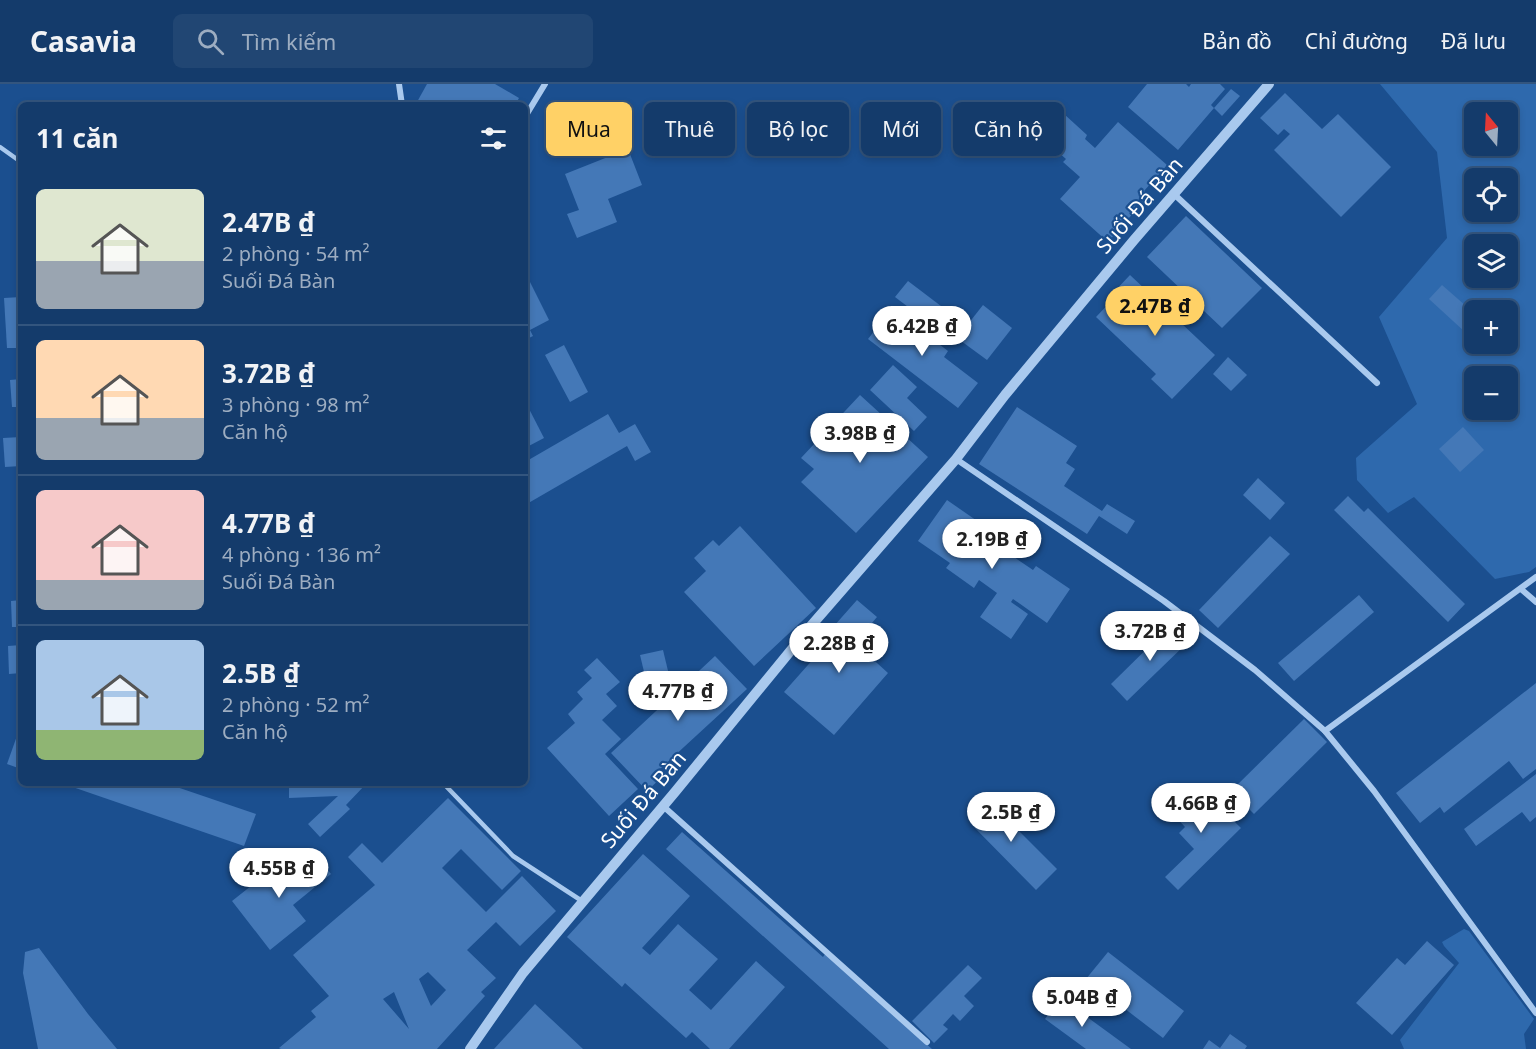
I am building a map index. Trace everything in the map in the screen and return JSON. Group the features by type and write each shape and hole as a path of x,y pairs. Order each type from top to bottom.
{"street":[{"path":"399,84 402,102"},
{"path":"528,112 545,84"},
{"name":"Suối Đá Bàn","path":"470,1049 523,973 810,627 956,459 1020,377 1134,240 1269,84"},
{"path":"1175,195 1377,383"},
{"path":"956,459 1164,602 1255,670 1325,731 1374,791 1536,1013"},
{"path":"1325,731 1536,578"},
{"path":"1521,589 1536,602"},
{"path":"663,806 927,1042"}],"lane":[{"path":"0,147 18,160"},
{"path":"446,786 513,856 583,902"}],"shaded area":[{"path":"1380,84 1536,84 1536,567 1529,572 1495,579 1414,497 1388,513 1357,480 1356,458 1417,404 1379,317 1447,238 1437,152"},
{"path":"1464,929 1469,931 1534,1019 1524,1034 1526,1049 1404,1049 1400,1040 1459,963 1442,942"}],"building":[{"path":"427,84 495,84 519,98 517,102 417,102"},
{"path":"1147,84 1186,84 1189,87 1191,84 1220,84 1225,89 1211,105 1214,108 1178,150 1128,107"},
{"path":"1231,89 1240,96 1222,116 1214,108"},
{"path":"1285,93 1322,129 1338,114 1391,167 1341,217 1274,150 1290,134 1284,129 1278,135 1260,118"},
{"path":"1064,114 1087,135 1085,139 1095,148 1118,122 1167,165 1144,191 1149,195 1108,242 1060,199 1080,177 1063,162 1066,159 1063,156"},
{"path":"610,156 631,156 642,185 608,199 617,222 577,238 567,214 579,210 565,174"},
{"path":"1186,216 1262,288 1222,328 1147,257"},
{"path":"1130,275 1215,355 1172,399 1151,379 1156,374 1096,317 1117,295 1114,292"},
{"path":"528,278 549,320 530,330 533,336 528,338"},
{"path":"908,281 962,322 949,338 895,297"},
{"path":"1442,285 1464,304 1464,331 1429,299"},
{"path":"18,297 18,348 7,348 4,298"},
{"path":"983,305 1012,328 987,360 957,338"},
{"path":"892,308 948,351 944,357 978,383 958,408 868,339"},
{"path":"564,345 588,392 570,402 545,355"},
{"path":"1228,357 1247,375 1231,391 1213,374"},
{"path":"893,365 917,387 907,398 927,417 914,431 870,390"},
{"path":"18,379 18,407 12,407 10,380"},
{"path":"860,395 928,457 856,533 801,482 814,469 801,458"},
{"path":"528,407 544,438 528,446"},
{"path":"1017,407 1077,446 1066,463 1075,469 1064,486 1102,511 1107,504 1135,521 1127,534 1099,516 1087,534 979,464"},
{"path":"608,414 619,433 635,424 651,452 635,461 627,446 528,503 528,460"},
{"path":"1463,427 1484,450 1460,472 1439,449"},
{"path":"18,437 18,466 5,467 3,438"},
{"path":"1258,478 1285,503 1270,520 1243,495"},
{"path":"1348,496 1364,512 1368,508 1465,604 1448,622 1334,510"},
{"path":"947,500 1006,541 1002,549 1033,570 1036,566 1070,589 1047,623 1013,599 1011,602 1028,614 1011,639 980,617 997,593 979,580 974,588 946,568 950,563 918,541"},
{"path":"740,526 816,608 754,666 684,592 706,571 694,558 713,540 719,546"},
{"path":"1270,536 1290,554 1218,628 1199,610"},
{"path":"1359,595 1374,612 1294,681 1278,663"},
{"path":"18,600 18,627 12,627 11,601"},
{"path":"857,600 877,617 855,643 888,673 834,735 784,692 839,630 834,626"},
{"path":"1172,624 1189,641 1127,701 1111,684"},
{"path":"18,645 18,673 9,674 8,646"},
{"path":"663,650 669,675 646,680 640,655"},
{"path":"715,656 747,689 659,770 664,775 647,791 611,753"},
{"path":"597,658 620,682 606,694 617,706 602,720 621,739 605,754 638,789 609,816 547,748 575,723 568,714 583,699 577,692 592,678 584,670"},
{"path":"1536,683 1536,769 1523,779 1509,761 1444,813 1440,807 1420,823 1396,793"},
{"path":"1304,719 1327,742 1254,814 1231,791"},
{"path":"18,733 18,768 7,764"},
{"path":"1536,774 1536,817 1530,822 1522,812 1476,846 1464,829"},
{"path":"70,786 174,786 256,814 244,846"},
{"path":"289,786 364,786 346,805 350,809 320,837 308,824 338,796 289,798"},
{"path":"1199,787 1241,828 1178,890 1165,877 1194,849 1179,833 1185,827 1173,814"},
{"path":"983,795 1057,869 1036,890 970,823 975,819 967,811"},
{"path":"448,798 521,871 502,890 461,849 442,868 486,912 522,876 556,911 520,946 496,922 467,950 496,978 481,992 485,996 437,1049 279,1048 316,1017 311,1011 329,996 293,955 375,885 348,857 362,843 382,863","holes":["428,972 446,990 431,1006 419,979","394,992 409,1029 383,999"]},
{"path":"682,832 823,957 825,954 932,1049 889,1049 666,849"},
{"path":"291,854 304,870 319,859 331,874 293,905 306,921 270,950 232,901"},
{"path":"643,854 690,896 642,948 650,955 678,924 718,959 689,990 711,1010 756,961 785,987 729,1049 710,1049 692,1032 686,1038 625,983 622,987 567,937"},
{"path":"1427,941 1454,965 1392,1035 1356,1003 1397,958 1405,965"},
{"path":"39,948 117,1049 38,1049 23,973 25,952"},
{"path":"1108,952 1184,1011 1163,1038 1086,979"},
{"path":"968,965 982,978 964,996 974,1006 960,1021 953,1014 943,1025 948,1029 934,1043 912,1021"},
{"path":"1061,998 1131,1049 1086,1049 1045,1019"},
{"path":"535,1004 566,1033 583,1049 494,1049"},
{"path":"1230,1034 1247,1046 1245,1049 1203,1049 1209,1040 1220,1048"}]}
